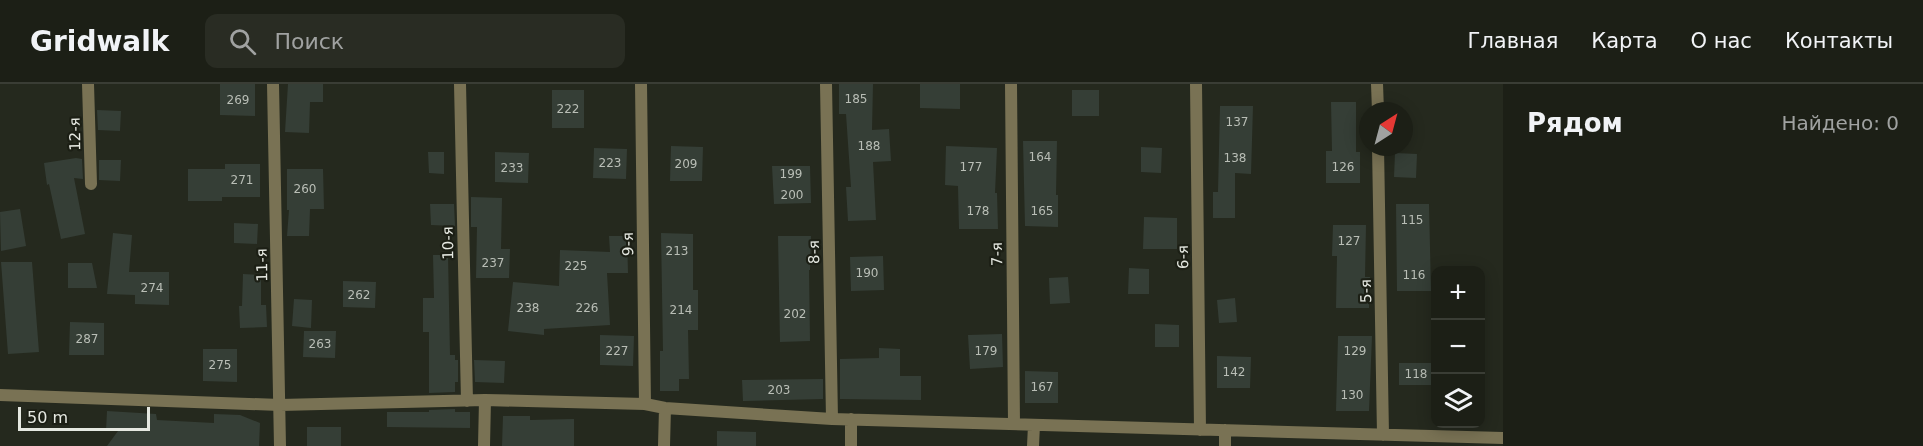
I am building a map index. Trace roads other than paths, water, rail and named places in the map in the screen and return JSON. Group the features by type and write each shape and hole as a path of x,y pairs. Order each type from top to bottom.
{"street":[{"name":"12-я","path":"88,84 91,184"},
{"name":"11-я","path":"273,84 280,446"},
{"name":"10-я","path":"460,84 466,401"},
{"name":"9-я","path":"641,84 645,404"},
{"name":"8-я","path":"826,84 832,419"},
{"name":"7-я","path":"1011,84 1014,424"},
{"name":"6-я","path":"1196,84 1200,430"},
{"path":"1377,84 1378,102"},
{"name":"5-я","path":"1378,156 1383,435"},
{"path":"0,394 280,405 485,400 645,404 665,408 851,420 1383,435 1407,441 1503,438"},
{"path":"484,446 485,400"},
{"path":"664,446 665,408"},
{"path":"851,420 851,446"},
{"path":"1033,446 1034,425"},
{"path":"1225,430 1225,446"}]}
